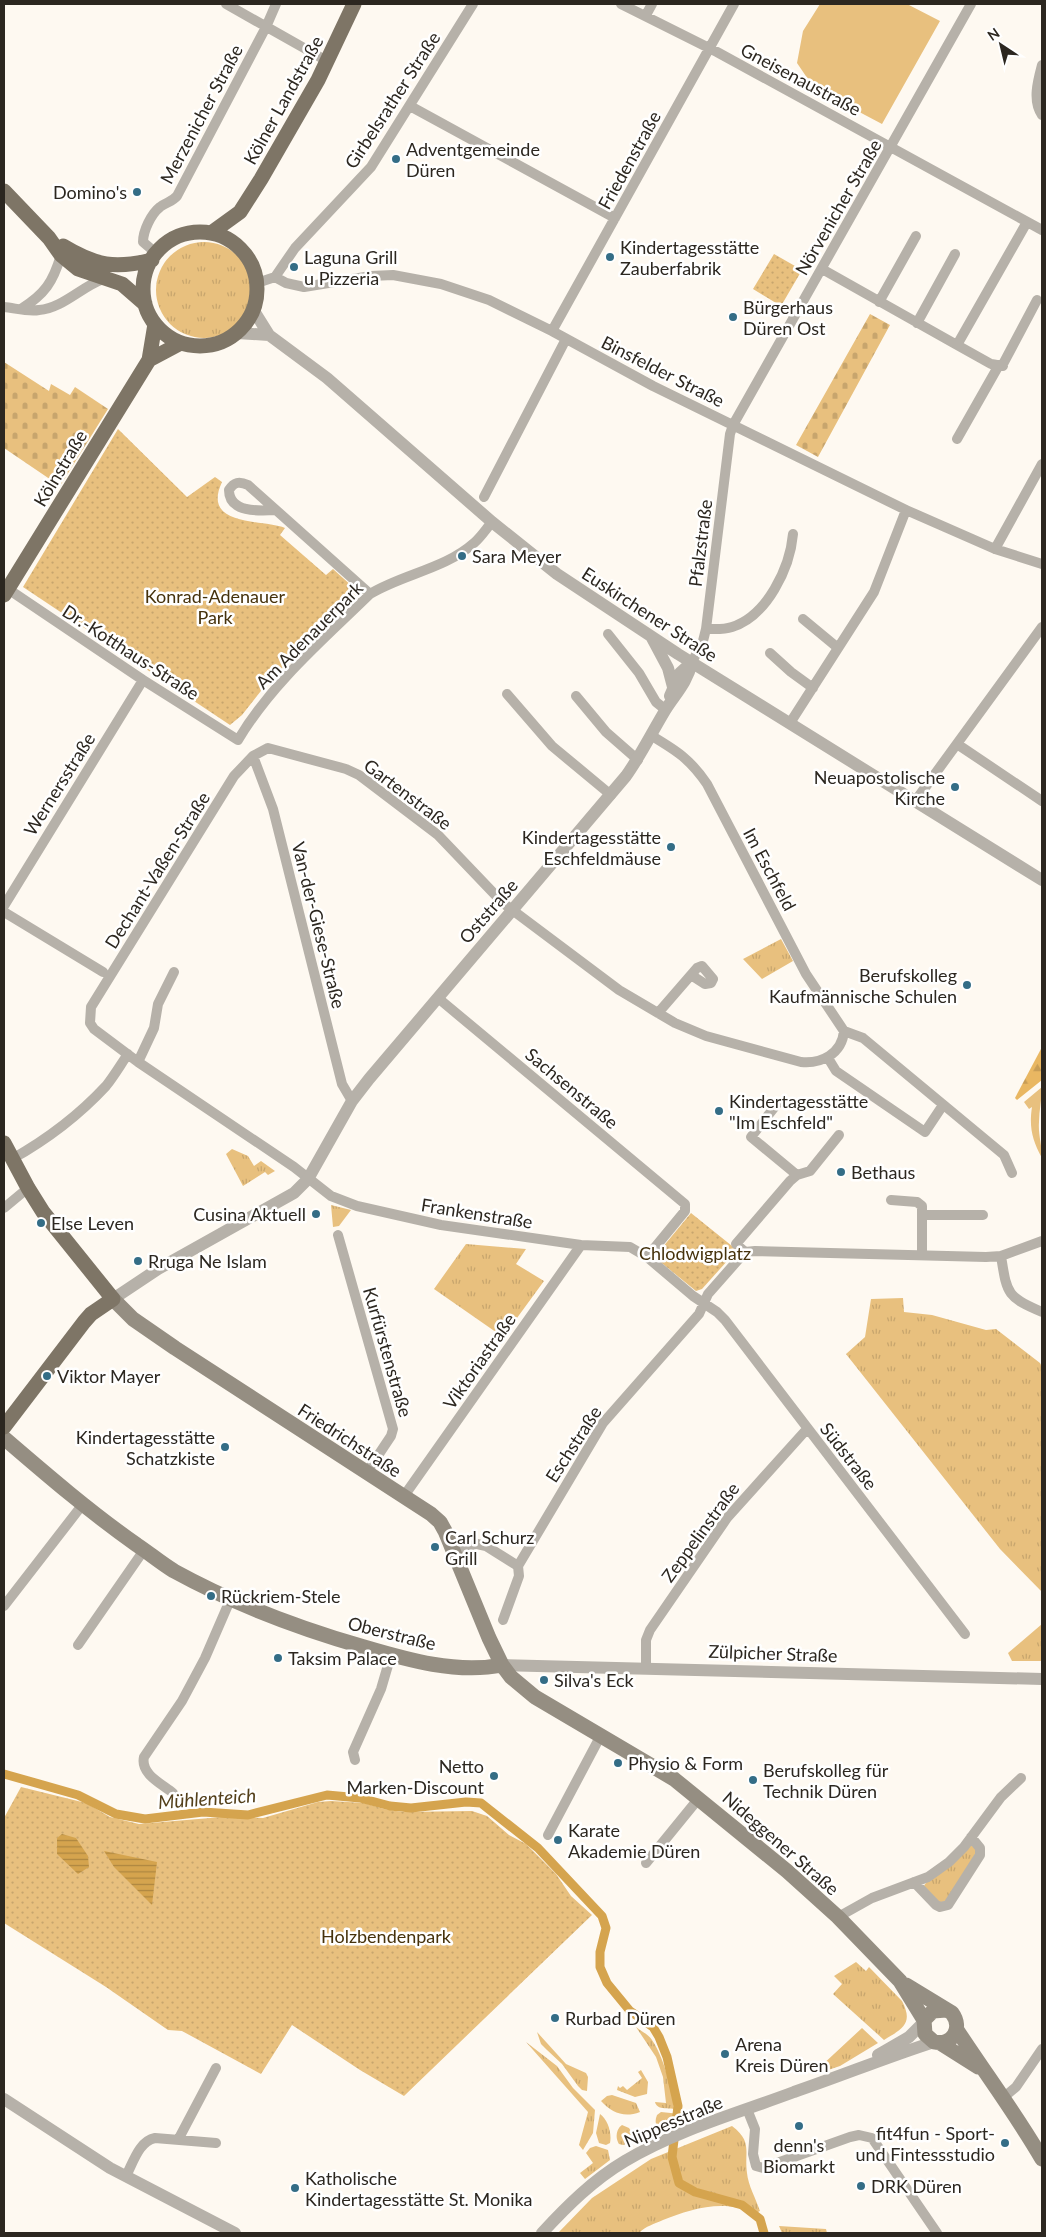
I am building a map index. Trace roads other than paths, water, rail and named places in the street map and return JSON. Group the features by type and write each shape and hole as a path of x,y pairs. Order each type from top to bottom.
{"main road":[{"name":"Kölner Landstraße","path":"211,233 240,212 291,128 327,61 354,4"},
{"path":"4,191 49,238 61,255 78,269 122,284 145,304"},
{"name":"Kölner Landstraße","path":"240,212 238,230 241,250"},
{"path":"198,232 211,233 227,239 241,250 249,260 257,282 258,296 254,311 238,332 225,341 211,346 195,346 181,343 166,335 155,324 145,304 143,287 146,272 154,257 168,242 183,235 198,232"},
{"path":"49,238 81,257 96,262 126,266 154,257"},
{"name":"Kölnstraße","path":"6,592 149,360 155,324"},
{"path":"149,360 181,343"},
{"path":"4,1143 43,1212 113,1299 84,1322 4,1427"},
{"name":"Friedrichstraße","path":"113,1299 133,1319 404,1496 440,1522 454,1550 489,1638 502,1665"},
{"name":"Oberstraße","path":"4,1438 83,1504 144,1550 173,1570 231,1598 310,1631 391,1655 453,1666 480,1668 502,1665"},
{"name":"Nideggener Straße","path":"502,1665 525,1690 658,1768 699,1798 792,1875 838,1917 900,1981 924,2021"},
{"name":"Nideggener Straße","path":"900,1981 946,2010"},
{"path":"937,2043 948,2042 954,2037 957,2030 956,2018 946,2010 933,2010 924,2021 925,2034 937,2043 983,2070"},
{"path":"957,2030 983,2070 1004,2097 1042,2159"}],"street":[{"path":"226,4 327,61"},
{"name":"Merzenicher Straße","path":"154,257 143,242 143,233 157,210 163,205 172,202 179,192 266,27 276,4"},
{"name":"Girbelsrather Straße","path":"275,277 295,248 371,167 473,4"},
{"name":"Gneisenaustraße","path":"621,4 709,48 1042,230"},
{"path":"646,16 652,4"},
{"name":"Friedenstraße","path":"552,331 734,4"},
{"name":"Nörvenicher Straße","path":"733,425 971,4"},
{"path":"1042,65 1037,92 1038,108 1042,115"},
{"path":"410,106 615,218"},
{"path":"957,345 1026,222"},
{"path":"879,302 916,236"},
{"path":"917,323 955,254"},
{"path":"21,309 38,298 53,279 61,255"},
{"path":"822,269 991,364 1003,366"},
{"name":"Binsfelder Straße","path":"275,277 286,283 304,287 371,276 393,276 441,284 489,300 566,338 653,386 906,510 995,549 1042,564"},
{"path":"257,282 275,277"},
{"path":"4,306 39,311 52,307 92,283 103,279"},
{"path":"957,439 1003,366 1037,300"},
{"name":"Euskirchener Straße","path":"254,311 269,335 342,390 492,522 556,574 650,636 1042,880"},
{"name":"Euskirchener Straße","path":"238,332 269,335"},
{"path":"484,497 566,338"},
{"name":"Pfalzstraße","path":"692,662 703,640 706,629 730,434 733,425"},
{"path":"995,549 1042,464"},
{"path":"276,510 370,594"},
{"path":"790,723 874,592 906,510"},
{"name":"Am Adenauerpark","path":"238,740 274,688 370,594 385,585 457,556 476,542 492,522"},
{"path":"706,629 722,629 734,626 747,620 759,609 780,578 788,559 794,534"},
{"name":"Dr.-Kotthaus-Straße","path":"6,592 238,740"},
{"path":"804,619 838,648"},
{"path":"916,800 1042,627"},
{"path":"608,634 639,673 656,702 666,710"},
{"path":"650,636 668,668 673,687"},
{"path":"770,652 791,672 813,688"},
{"name":"Oststraße","path":"666,710 680,672 692,662"},
{"name":"Oststraße","path":"113,1299 158,1269 253,1218 294,1193 308,1179 352,1101 512,909 611,795 638,760 666,710 688,678 692,662"},
{"name":"Wernersstraße","path":"4,906 143,680"},
{"path":"507,694 552,746 611,795"},
{"path":"576,696 606,732 638,760"},
{"name":"Im Eschfeld","path":"652,736 681,753 697,769 813,986 844,1031"},
{"path":"957,744 1042,800"},
{"name":"Gartenstraße","path":"257,754 275,749 346,769 359,775 438,836 503,903 512,909"},
{"name":"Dechant-Vaßen-Straße","path":"89,1015 91,1007 234,776 257,754"},
{"name":"Van-der-Giese-Straße","path":"257,754 273,809 342,1084 352,1101"},
{"path":"512,909 619,990 675,1023 706,1036 785,1058 811,1063 828,1058 841,1042 844,1031 863,1038 1004,1155 1012,1173"},
{"path":"4,912 103,972"},
{"path":"138,1062 154,1028 158,1004 174,972"},
{"path":"658,1013 691,975"},
{"name":"Sachsenstraße","path":"438,998 685,1204 685,1211 647,1257"},
{"name":"Frankenstraße","path":"89,1015 94,1029 138,1062 331,1196 357,1206 449,1227 580,1245 630,1248 647,1257"},
{"path":"12,1159 46,1139 96,1095 107,1085 128,1054"},
{"path":"828,1058 836,1070 925,1132 943,1105"},
{"path":"777,1104 752,1137 796,1175"},
{"path":"839,1135 810,1170 796,1175 736,1244 745,1252 1001,1256 1042,1241"},
{"path":"4,1208 28,1188"},
{"path":"891,1200 917,1202 922,1206 922,1255"},
{"path":"922,1215 982,1215"},
{"name":"Kurfürstenstraße","path":"338,1234 393,1429 391,1436 367,1472"},
{"name":"Viktoriastraße","path":"404,1496 580,1245"},
{"path":"647,1257 693,1296 704,1302 708,1294 745,1252"},
{"path":"1001,1256 1006,1283 1012,1296 1018,1301 1042,1312"},
{"name":"Südstraße","path":"704,1302 724,1320 965,1634"},
{"name":"Eschstraße","path":"518,1566 599,1429 699,1314 704,1302"},
{"name":"Zeppelinstraße","path":"646,1667 646,1640 650,1630 727,1518 807,1429"},
{"path":"4,1606 83,1504"},
{"path":"454,1550 477,1544 486,1546 518,1566 519,1576 502,1620"},
{"path":"78,1645 144,1550"},
{"path":"173,1793 147,1772 144,1767 144,1757 182,1701 205,1658 231,1598"},
{"path":"355,1760 353,1752 381,1689 391,1655"},
{"name":"Zülpicher Straße","path":"502,1665 646,1667 1042,1679"},
{"path":"548,1835 601,1735"},
{"name":"Nideggener Straße","path":"838,1917 872,1898 928,1877 948,1862 971,1837 992,1809 1021,1778"},
{"path":"646,1863 699,1798"},
{"path":"914,1882 936,1905 940,1907 948,1905 980,1855 980,1848 971,1837"},
{"name":"Nippesstraße","path":"839,2077 899,2044 917,2031 924,2021"},
{"name":"Nippesstraße","path":"542,2233 561,2212 596,2181 624,2162 675,2136 937,2043"},
{"path":"1004,2097 1016,2087 1042,2049"},
{"path":"178,2140 216,2068"},
{"path":"4,2099 51,2131 126,2176 235,2233"},
{"path":"747,2109 755,2129 753,2154 756,2166 763,2168 859,2134 872,2138 937,2233"},
{"path":"126,2176 143,2144 148,2139 216,2143"}],"waterway":[{"name":"Mühlenteich","path":"4,1774 78,1795 116,1814 145,1819 203,1812 248,1815 327,1795 360,1798 390,1806 411,1808 466,1802 481,1803 538,1848 602,1916 606,1928 600,1952 600,1967 607,1983 630,2011 653,2027 667,2057 678,2106 672,2157 679,2183 695,2192 742,2205 760,2219 764,2233"}],"place":[{"name":"Adventgemeinde Düren","path":"396,159"},
{"name":"Domino's","path":"137,192"},
{"name":"Kindertagesstätte Zauberfabrik","path":"610,257"},
{"name":"Laguna Grill u Pizzeria","path":"294,267"},
{"name":"Bürgerhaus Düren Ost","path":"733,317"},
{"name":"Sara Meyer","path":"462,556"},
{"name":"Neuapostolische Kirche","path":"955,787"},
{"name":"Kindertagesstätte Eschfeldmäuse","path":"671,847"},
{"name":"Berufskolleg Kaufmännische Schulen","path":"967,985"},
{"name":"Kindertagesstätte \"Im Eschfeld\"","path":"719,1111"},
{"name":"Bethaus","path":"841,1172"},
{"name":"Cusina Aktuell","path":"316,1214"},
{"name":"Else Leven","path":"41,1223"},
{"name":"Rruga Ne Islam","path":"138,1261"},
{"name":"Viktor Mayer","path":"47,1376"},
{"name":"Kindertagesstätte Schatzkiste","path":"225,1447"},
{"name":"Carl Schurz Grill","path":"435,1547"},
{"name":"Rückriem-Stele","path":"211,1596"},
{"name":"Taksim Palace","path":"278,1658"},
{"name":"Silva's Eck","path":"544,1680"},
{"name":"Physio & Form","path":"618,1763"},
{"name":"Netto Marken-Discount","path":"494,1776"},
{"name":"Berufskolleg für Technik Düren","path":"753,1780"},
{"name":"Karate Akademie Düren","path":"558,1840"},
{"name":"Rurbad Düren","path":"555,2018"},
{"name":"Arena Kreis Düren","path":"725,2054"},
{"name":"denn's Biomarkt","path":"799,2126"},
{"name":"fit4fun - Sport- und Fintessstudio","path":"1005,2143"},
{"name":"DRK Düren","path":"861,2186"},
{"name":"Katholische Kindertagesstätte St. Monika","path":"295,2188"}],"park label":[{"name":"Konrad-Adenauer Park","path":"215,606"},
{"name":"Chlodwigplatz","path":"695,1253"},
{"name":"Holzbendenpark","path":"386,1936"}]}
